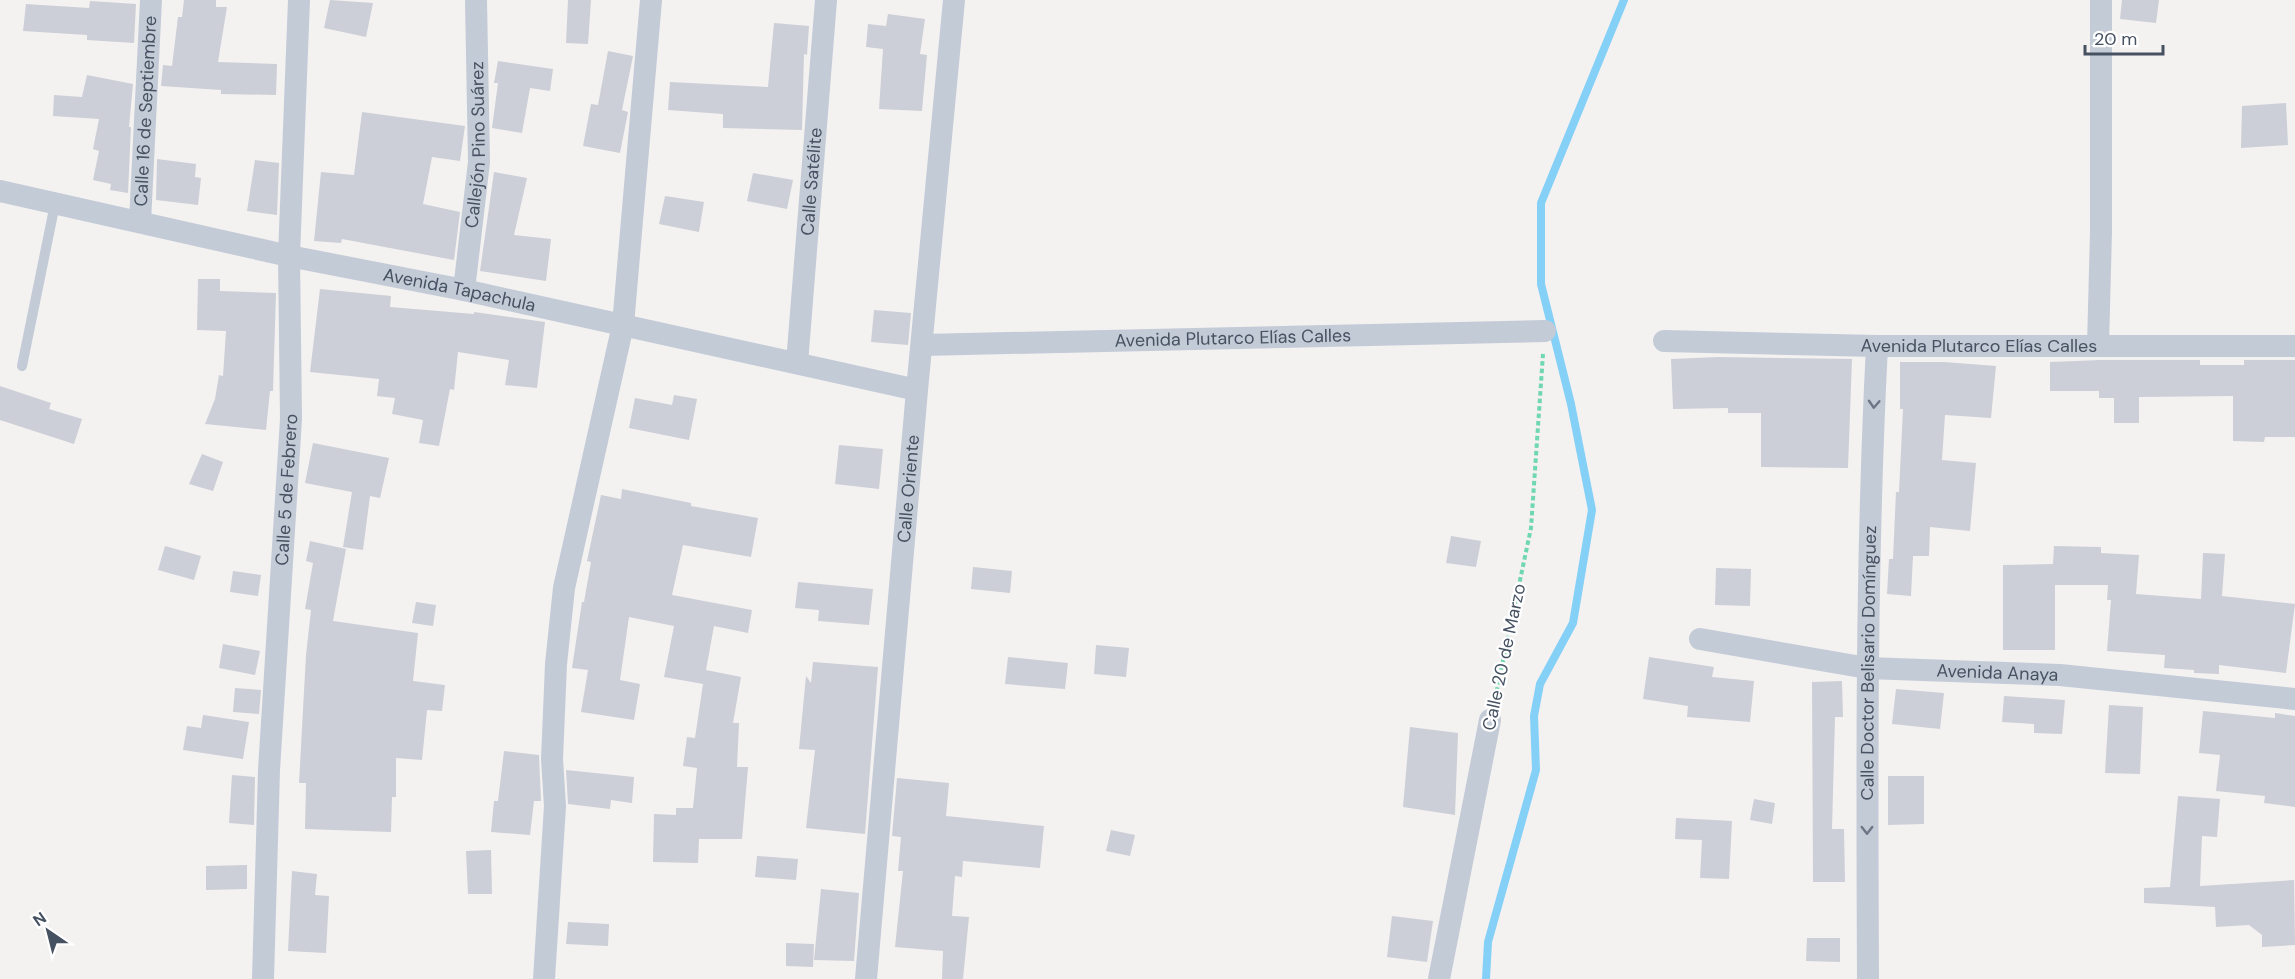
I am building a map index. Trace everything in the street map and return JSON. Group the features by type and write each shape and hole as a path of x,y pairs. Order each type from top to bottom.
{"street":[{"name":"Calle 16 de Septiembre","path":"140,222 151,0"},
{"name":"Calle 5 de Febrero","path":"263,979 269,770 291,420 289,256 299,0"},
{"name":"Callejón Pino Suárez","path":"464,290 479,162 476,0"},
{"path":"544,979 555,806 552,759 555,664 563,599 624,325 651,0"},
{"name":"Calle Satélite","path":"797,363 826,0"},
{"name":"Calle Oriente","path":"866,979 917,390 954,0"},
{"path":"2098,345 2101,232 2101,0"},
{"name":"Avenida Tapachula","path":"0,190 289,256 464,290 917,390"},
{"name":"Avenida Plutarco Elías Calles","path":"922,345 1545,331"},
{"name":"Avenida Plutarco Elías Calles","path":"1664,341 1877,346 2295,346"},
{"name":"Calle Doctor Belisario Domínguez","path":"1868,979 1869,491 1877,346"},
{"name":"Avenida Anaya","path":"1700,639 1867,668 2060,675 2295,699"},
{"name":"Calle 20 de Marzo","path":"1438,979 1490,720"}],"lane":[{"path":"22,366 55,204"}],"path":[{"name":"Calle 20 de Marzo","path":"1490,720 1531,528 1545,331"}],"building":[{"path":"184,0 216,0 216,7 227,7 218,62 277,64 276,95 221,94 221,90 161,86 163,65 172,66 178,17 182,17"},
{"path":"330,0 373,3 366,37 324,28"},
{"path":"568,0 591,0 588,44 566,43"},
{"path":"2122,0 2159,0 2156,23 2120,19"},
{"path":"90,1 136,4 134,43 87,40 87,35 23,31 26,4 89,8"},
{"path":"888,14 925,19 920,54 927,55 922,111 879,109 883,49 866,47 868,24 886,26"},
{"path":"774,23 809,26 807,55 804,54 802,130 723,128 723,114 668,110 670,82 768,87"},
{"path":"608,51 633,56 622,110 628,112 620,153 583,146 591,104 598,105"},
{"path":"498,61 553,69 550,91 530,88 522,133 492,128 498,83 494,83"},
{"path":"87,75 133,84 129,127 131,127 128,193 110,190 111,184 93,180 99,151 93,149 99,119 53,116 54,95 82,97"},
{"path":"2286,103 2288,145 2241,148 2242,106"},
{"path":"362,112 465,126 460,161 432,157 423,204 460,212 454,260 342,239 341,243 314,241 321,172 354,175"},
{"path":"157,159 196,164 195,177 201,178 198,205 156,200"},
{"path":"255,160 279,163 277,215 247,211"},
{"path":"494,172 527,178 514,235 551,239 546,281 480,271"},
{"path":"753,173 793,180 787,209 747,201"},
{"path":"665,196 704,202 699,232 659,224"},
{"path":"198,279 220,279 220,291 276,293 273,391 270,391 266,430 205,424 215,399 219,375 223,376 226,331 197,330"},
{"path":"320,289 391,296 390,307 474,314 474,312 545,322 537,388 505,385 509,360 458,352 454,390 450,389 439,446 419,443 423,420 392,414 395,398 377,396 379,379 310,372"},
{"path":"874,310 911,313 908,345 871,342"},
{"path":"1718,357 1852,359 1848,468 1761,467 1761,413 1728,413 1728,408 1673,409 1671,359"},
{"path":"2200,360 2200,365 2244,365 2244,360 2295,360 2295,437 2265,437 2264,442 2233,441 2233,396 2139,397 2139,423 2114,423 2114,398 2099,398 2099,391 2050,391 2050,362"},
{"path":"1900,362 1944,362 1996,366 1991,418 1945,415 1942,460 1976,463 1970,531 1930,527 1929,556 1913,556 1911,596 1887,594 1889,559 1893,559 1896,492 1899,492 1903,409 1900,409"},
{"path":"0,386 51,403 49,409 82,419 74,444 0,420"},
{"path":"674,395 697,399 689,440 629,428 635,398 672,405"},
{"path":"313,443 389,458 380,498 370,496 363,550 343,547 352,492 305,483"},
{"path":"839,445 883,449 879,489 835,484"},
{"path":"202,454 223,462 213,491 189,484"},
{"path":"622,489 691,503 691,506 758,518 751,557 683,545 672,595 752,610 748,633 714,626 706,670 741,677 733,723 739,723 737,767 748,767 742,839 699,839 698,863 653,862 654,814 676,815 676,808 693,808 697,768 683,766 687,737 695,738 703,684 664,677 674,626 629,617 620,680 640,684 634,720 581,712 588,670 572,668 582,602 584,602 591,562 587,561 601,495 621,499"},
{"path":"1451,536 1481,541 1476,567 1446,563"},
{"path":"310,541 346,549 333,621 418,633 413,681 445,685 442,711 427,710 422,760 396,758 396,797 392,797 391,832 305,829 306,783 299,783 306,655 311,610 305,609 313,563 306,561"},
{"path":"165,546 201,556 194,580 158,570"},
{"path":"2054,546 2101,547 2101,553 2139,555 2136,594 2201,599 2203,553 2225,554 2222,596 2295,604 2286,673 2219,665 2219,674 2194,673 2194,670 2164,668 2165,655 2107,651 2111,600 2107,600 2108,585 2055,585 2055,650 2003,650 2003,565 2053,564"},
{"path":"973,567 1012,571 1010,593 971,589"},
{"path":"1716,568 1751,569 1750,606 1715,605"},
{"path":"233,571 261,575 258,596 230,592"},
{"path":"798,582 873,589 869,625 818,621 819,610 795,608"},
{"path":"416,602 436,605 433,626 412,623"},
{"path":"223,644 260,651 255,675 219,668"},
{"path":"1096,645 1129,648 1126,677 1094,674"},
{"path":"1008,657 1068,663 1065,689 1005,684"},
{"path":"1649,657 1714,667 1712,677 1754,681 1750,722 1687,717 1688,706 1643,699"},
{"path":"813,662 878,667 865,834 806,828 815,750 799,749 806,676 811,683"},
{"path":"1842,681 1843,717 1835,717 1832,829 1844,829 1845,882 1813,882 1812,682"},
{"path":"235,688 261,690 259,714 233,712"},
{"path":"1896,689 1944,693 1940,729 1892,724"},
{"path":"2004,696 2065,700 2062,734 2034,733 2034,724 2002,722"},
{"path":"2109,705 2143,707 2140,774 2105,773"},
{"path":"2203,711 2275,718 2275,713 2295,716 2295,807 2264,803 2265,796 2216,791 2220,755 2199,753"},
{"path":"203,715 249,722 243,759 183,750 187,726 201,728"},
{"path":"1410,727 1458,733 1455,815 1403,807"},
{"path":"504,751 539,755 541,801 534,801 530,835 491,832 494,801 498,801"},
{"path":"566,770 634,777 632,803 611,800 610,809 568,804"},
{"path":"232,775 255,777 254,825 229,823"},
{"path":"1888,776 1924,776 1924,824 1888,825"},
{"path":"897,778 949,783 946,816 1044,826 1040,868 963,861 962,877 955,876 952,916 969,917 963,979 942,979 943,951 895,947 903,871 898,871 901,837 892,836"},
{"path":"2178,796 2220,799 2217,837 2202,836 2200,886 2294,880 2295,945 2262,947 2262,935 2249,925 2216,927 2215,907 2144,903 2144,888 2170,887"},
{"path":"1754,799 1775,803 1772,824 1750,820"},
{"path":"1676,818 1732,821 1729,879 1700,878 1702,840 1675,839"},
{"path":"1111,830 1135,835 1130,856 1106,851"},
{"path":"491,850 492,894 468,894 466,851"},
{"path":"757,856 798,859 796,880 755,877"},
{"path":"247,865 247,889 206,890 206,866"},
{"path":"292,871 317,874 315,895 329,896 326,953 288,951"},
{"path":"821,889 859,893 854,961 814,960"},
{"path":"1392,916 1433,921 1427,962 1387,957"},
{"path":"568,922 609,924 608,946 566,944"},
{"path":"1807,938 1840,938 1840,962 1806,961"},
{"path":"786,943 814,944 813,967 786,966"}],"waterway":[{"path":"1486,979 1488,942 1536,770 1534,716 1540,684 1573,623 1592,510 1571,404 1541,284 1541,203 1624,0"}]}
